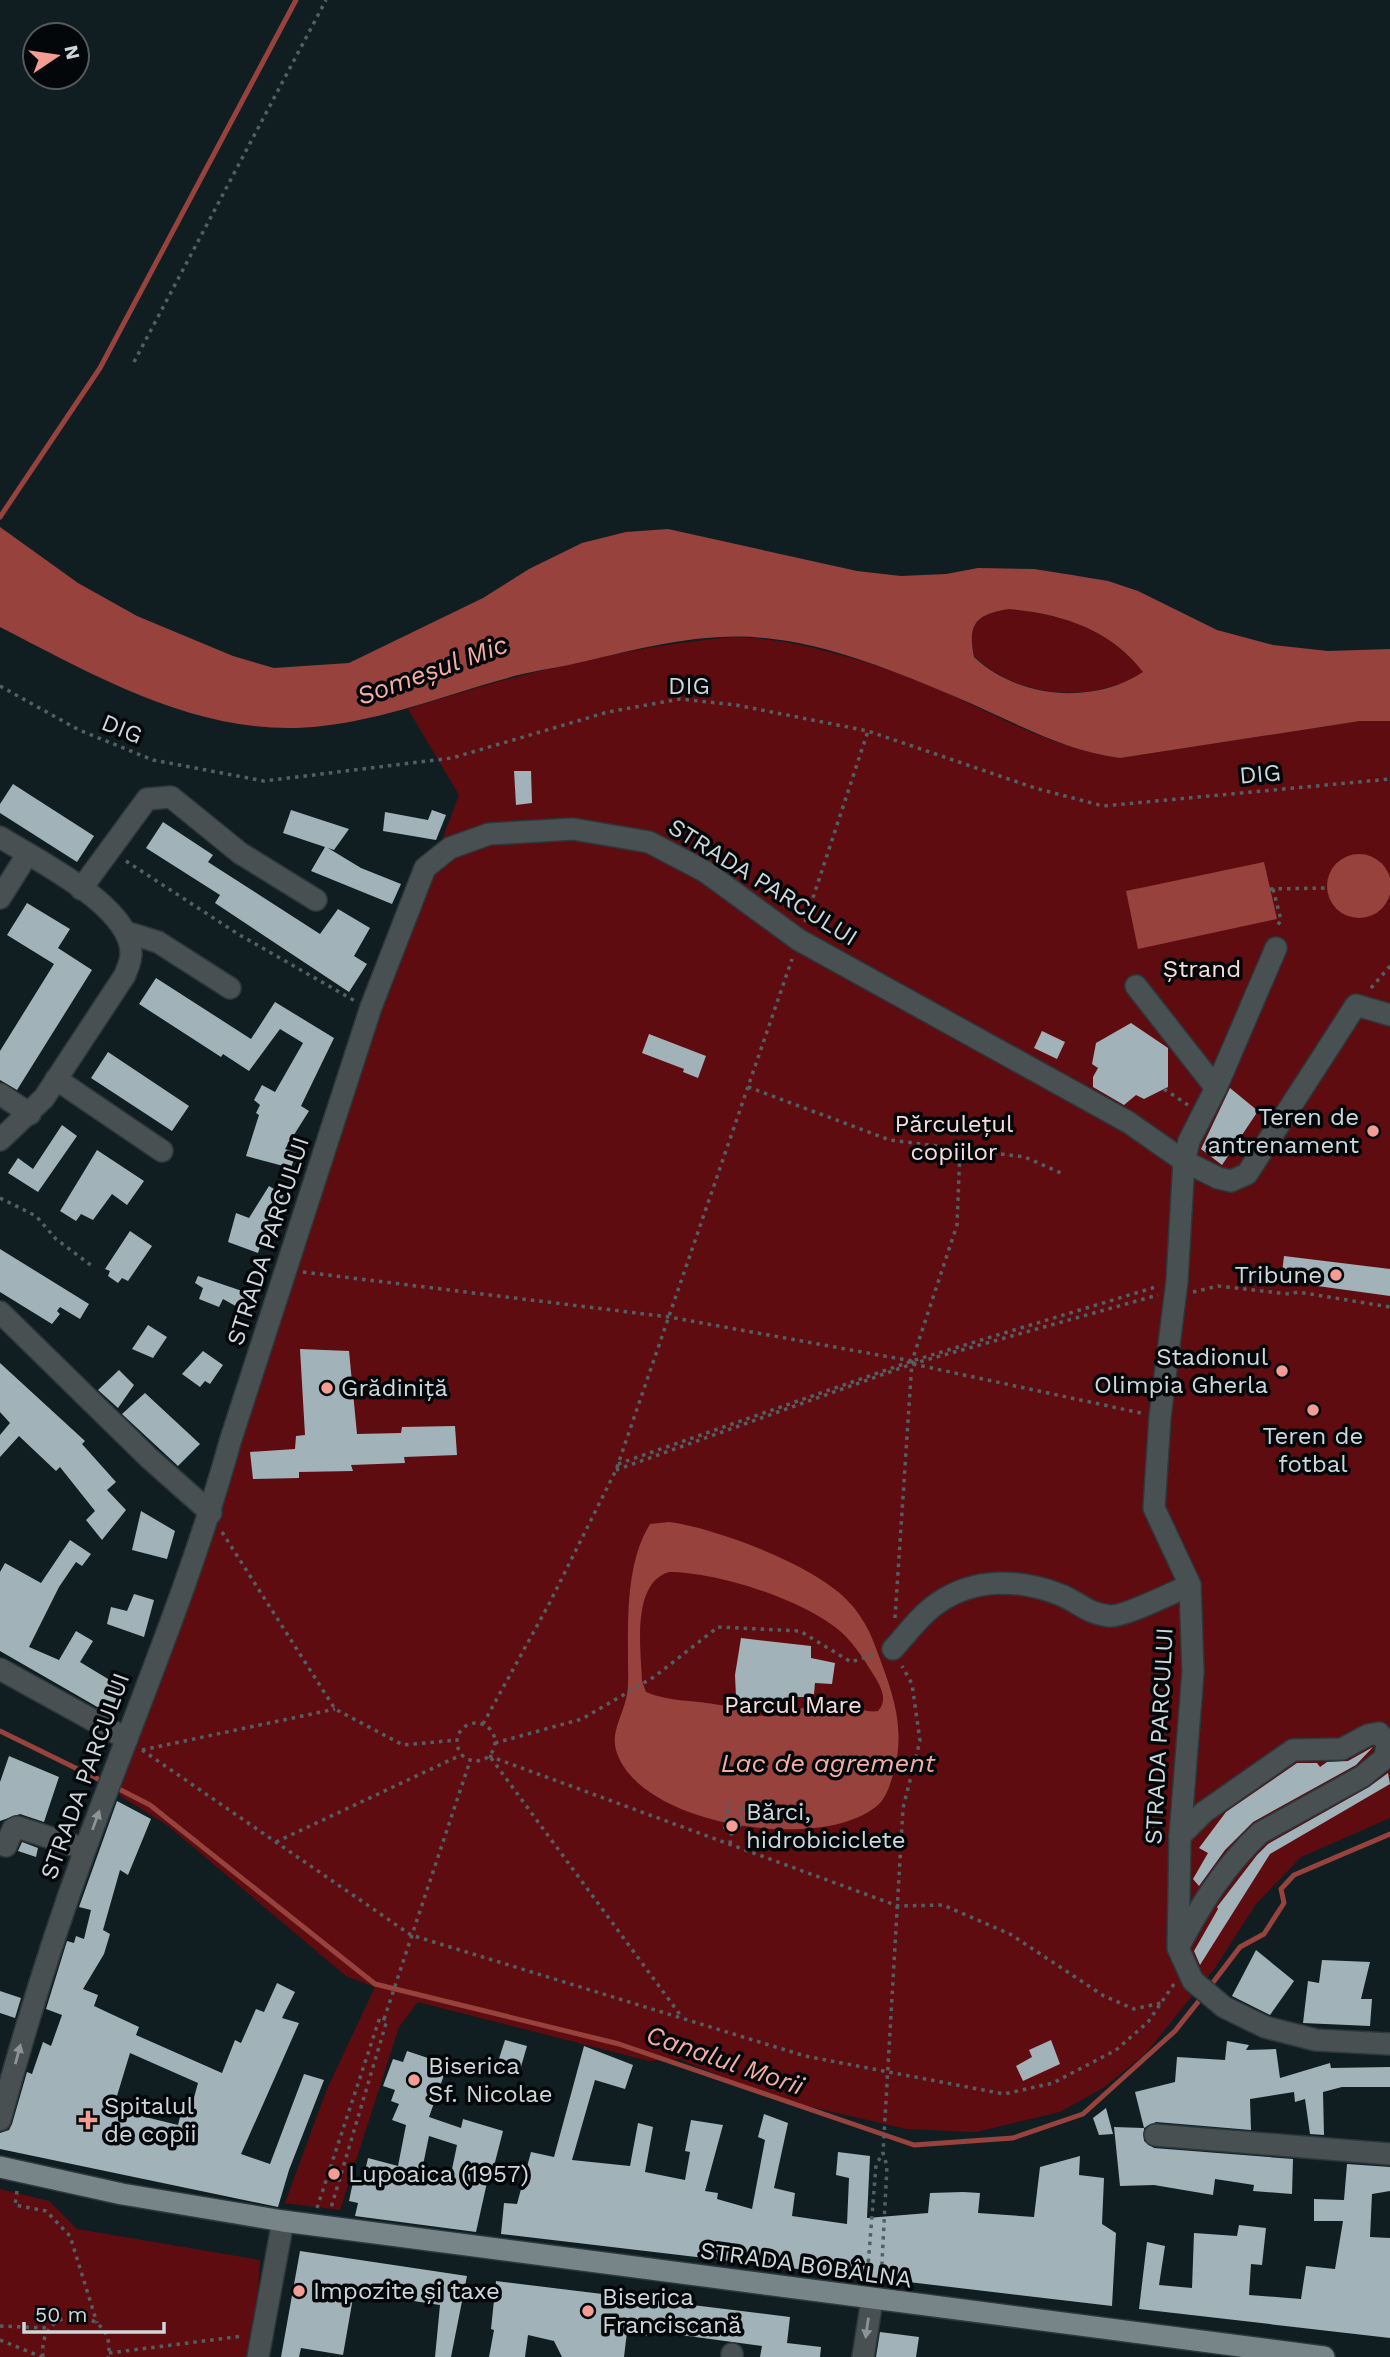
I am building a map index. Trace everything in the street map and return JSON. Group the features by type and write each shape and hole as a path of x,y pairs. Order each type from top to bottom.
{"main road":[{"name":"STRADA BOBÂLNA","path":"10,2170 122,2194 282,2221 1324,2357"}],"street":[{"path":"81,889 147,799 171,797 240,853 316,900"},
{"name":"STRADA PARCULUI","path":"0,2120 22,2038 85,1849 106,1792 130,1749 211,1513 230,1442 370,1009 425,868 450,848 489,834 573,830 649,842 706,872 799,940 1128,1122 1184,1161 1177,1285 1160,1417 1154,1508 1176,1561 1190,1585 1193,1672 1180,1836 1178,1948 1189,1975"},
{"path":"0,838 113,912 126,932 131,954 125,975 56,1079 30,1114 0,1140"},
{"path":"0,898 27,855"},
{"path":"126,932 158,942 230,988"},
{"path":"1276,948 1216,1088 1189,1141 1184,1161 1218,1178 1231,1181 1247,1174 1356,1005 1390,1015"},
{"path":"1136,986 1216,1088"},
{"path":"56,1079 162,1151"},
{"path":"0,1094 30,1114"},
{"path":"0,1312 149,1458 211,1513"},
{"path":"893,1649 937,1604 963,1589 999,1582 1033,1585 1065,1597 1085,1611 1113,1617 1190,1585"},
{"path":"0,1669 130,1749"},
{"path":"1178,1948 1222,1874 1247,1846 1261,1833 1363,1776 1385,1758 1387,1743 1380,1733 1368,1735 1342,1749 1293,1750 1204,1812 1180,1836"},
{"path":"6,1846 13,1829 17,1827 85,1849"},
{"path":"1189,1975 1224,2007 1265,2027 1315,2040 1390,2044"},
{"path":"1155,2134 1390,2154"},
{"path":"258,2357 282,2221"},
{"path":"863,2357 872,2300"}],"path":[{"path":"135,362 326,0"},
{"name":"DIG","path":"0,687 79,730 153,760 264,781 452,758 608,712 680,699 736,705 868,731 1035,788 1103,806 1390,779"},
{"path":"483,1724 549,1604 616,1470 799,940 868,731"},
{"path":"109,850 239,934 370,1009"},
{"path":"1276,948 1276,926 1281,920 1272,889 1327,888"},
{"path":"1356,1005 1390,966"},
{"path":"748,1087 890,1140 1025,1157 1063,1174"},
{"path":"1164,1089 1195,1110"},
{"path":"872,2300 887,2166 883,2153 904,1808 920,1741 912,1685 893,1649 912,1362 957,1225 960,1149"},
{"path":"0,1198 36,1216 56,1239 92,1266"},
{"path":"288,1268 668,1317 912,1362 1160,1417"},
{"path":"618,1464 912,1362 1177,1285"},
{"path":"616,1470 912,1362 1177,1285 1198,1293 1218,1286 1289,1294 1298,1292 1390,1307"},
{"path":"211,1513 335,1709 403,1745 457,1740"},
{"path":"495,1743 582,1720 654,1677 718,1627 800,1631 851,1662 893,1649"},
{"path":"130,1749 335,1709"},
{"path":"483,1724 492,1731 495,1743 489,1756 480,1761 461,1755 457,1740 466,1725 483,1724"},
{"path":"130,1749 276,1842 411,1935 805,2056 1004,2094 1053,2083 1116,2050 1147,2022 1161,2003 1189,1975"},
{"path":"276,1842 461,1755"},
{"path":"489,1756 898,1906 943,1905 1010,1934 1104,1996 1134,2008 1161,2003"},
{"path":"489,1756 683,2018"},
{"path":"319,2226 387,2020 384,2019 387,2004 470,1760"},
{"path":"729,1801 725,1828 739,1830 744,1805"},
{"path":"730,1844 732,1829"},
{"path":"319,2226 380,2018 384,2019"},
{"path":"872,2300 876,2165 883,2153"},
{"path":"10,2170 15,2205 46,2211 70,2236 97,2323 107,2337 108,2355 262,2333"},
{"path":"0,2326 49,2328 67,2316 78,2315 97,2323"},
{"path":"0,2340 43,2357 42,2347 49,2328"}],"green space":[{"path":"1009,609 1049,615 1084,626 1115,644 1144,672 1102,689 1079,692 1056,692 1012,681 974,656 972,645 974,628 982,617"},
{"name":"Parcul Mare","path":"733,637 789,643 879,666 935,688 1018,727 1078,749 1120,758 1360,721 1390,721 1390,1818 1301,1857 1256,1904 1215,1968 1145,2054 1103,2088 1060,2112 976,2132 906,2129 777,2099 679,2059 649,2061 418,2002 399,2027 340,2210 285,2203 327,2089 375,1987 346,1976 167,1825 119,1795 368,1037 459,795 408,709 569,664 651,648"},
{"path":"0,2189 49,2201 77,2229 260,2260 258,2293 246,2357 0,2357"}],"water":[{"name":"Someșul Mic","path":"0,527 78,583 137,616 233,656 274,668 349,663 483,598 529,569 582,543 626,532 668,529 857,571 901,576 946,574 978,568 1034,569 1072,575 1108,581 1138,591 1217,630 1273,645 1328,651 1390,649 1390,721 1360,721 1120,758 1056,741 862,660 789,641 717,637 644,648 512,677 345,723 279,728 237,724 155,701 76,666 0,627","holes":["1009,609 1066,620 1100,634 1130,657 1143,672 1123,683 1102,689 1057,693 1012,682 974,657 972,636 982,617"]},
{"path":"1359,854 1371,856 1382,863 1389,874 1389,898 1382,909 1371,916 1359,918 1347,916 1336,909 1329,898 1327,886 1329,874 1336,863 1347,856"},
{"path":"1264,862 1277,919 1138,949 1126,891"},
{"name":"Lac de agrement","path":"669,1522 689,1526 763,1550 811,1573 831,1586 855,1609 874,1643 891,1690 898,1722 898,1754 890,1784 879,1804 853,1819 819,1827 778,1829 736,1825 695,1814 659,1798 631,1776 616,1750 615,1737 628,1690 632,1573 642,1539 650,1524","holes":["669,1572 732,1582 778,1597 800,1606 835,1627 852,1643 877,1681 882,1694 881,1707 878,1711 872,1711 837,1703 824,1703 766,1716 720,1705 664,1698 646,1692 642,1681 640,1652 643,1603 657,1579"]}],"building":[{"path":"514,771 531,771 532,803 516,805"},
{"path":"13,784 94,836 77,862 0,813 0,804"},
{"path":"291,810 349,829 334,850 328,848 361,868 401,884 392,904 311,871 325,847 283,833"},
{"path":"432,810 446,815 436,840 383,831 385,812 428,820"},
{"path":"163,822 213,855 208,862 320,934 338,909 370,928 354,956 367,964 349,992 215,903 220,895 146,848"},
{"path":"27,903 70,929 58,948 92,970 17,1090 0,1080 0,1051 54,964 7,935"},
{"path":"156,978 251,1039 275,1002 334,1038 301,1106 309,1111 285,1149 296,1153 291,1168 246,1156 259,1115 256,1113 260,1105 254,1100 262,1085 275,1092 303,1043 280,1029 249,1071 223,1054 221,1057 139,1004"},
{"path":"1131,1023 1168,1048 1168,1087 1144,1099 1136,1095 1124,1105 1093,1087 1093,1077 1098,1068 1092,1064 1096,1043"},
{"path":"1042,1031 1065,1042 1057,1059 1034,1048"},
{"path":"649,1034 706,1056 698,1078 683,1072 684,1069 642,1053"},
{"path":"108,1052 189,1106 172,1131 91,1078"},
{"path":"1230,1088 1258,1111 1222,1165 1201,1149"},
{"path":"62,1125 77,1136 38,1192 8,1173 18,1158 33,1169"},
{"path":"97,1150 144,1181 127,1205 112,1194 93,1220 81,1214 76,1221 60,1211"},
{"path":"269,1186 284,1195 269,1218 258,1253 228,1242 236,1213 249,1218"},
{"path":"130,1231 152,1246 128,1281 122,1278 118,1283 108,1276 110,1271 105,1269"},
{"path":"0,1249 89,1304 80,1319 60,1307 57,1311 60,1314 52,1324 0,1292"},
{"name":"Tribune","path":"1284,1256 1390,1269 1390,1296 1281,1281"},
{"path":"198,1276 248,1293 241,1309 223,1299 219,1307 199,1299 203,1288 195,1283"},
{"path":"148,1325 167,1337 153,1358 132,1349"},
{"name":"Grădiniță","path":"300,1349 349,1351 357,1434 401,1433 402,1427 455,1426 457,1455 404,1457 405,1463 351,1465 353,1471 299,1472 299,1478 253,1479 250,1452 295,1449 296,1436 305,1435"},
{"path":"203,1351 223,1365 210,1384 205,1381 200,1387 182,1374"},
{"path":"0,1363 85,1441 82,1444 116,1482 107,1490 126,1510 102,1540 86,1520 95,1511 60,1467 56,1471 19,1436 0,1457 0,1435 10,1423 0,1412"},
{"path":"119,1370 134,1385 118,1408 98,1390"},
{"path":"145,1393 200,1444 178,1466 122,1414"},
{"path":"141,1511 175,1531 167,1559 132,1550"},
{"path":"70,1540 91,1554 82,1566 76,1562 59,1587 29,1647 59,1660 76,1631 93,1641 80,1662 128,1691 113,1716 0,1651 0,1572 5,1563 41,1583"},
{"path":"134,1594 154,1600 144,1637 107,1624 111,1607 127,1611"},
{"path":"741,1638 811,1646 811,1658 835,1663 832,1684 815,1683 814,1694 789,1697 787,1705 779,1709 747,1704 736,1697 735,1675"},
{"path":"1373,1747 1356,1765 1253,1822 1225,1850 1199,1886 1193,1879 1208,1853 1199,1848 1226,1812 1297,1763 1317,1763 1320,1767 1327,1762 1348,1761"},
{"path":"9,1756 59,1777 44,1822 20,1814 0,1821 0,1782"},
{"path":"1388,1773 1390,1784 1270,1854 1200,1965 1194,1951 1217,1907 1257,1855 1268,1844 1369,1787"},
{"path":"117,1801 151,1819 128,1875 120,1870 103,1930 110,1934 104,1954 83,1989 98,1995 94,2006 139,2027 136,2035 222,2073 235,2040 241,2043 256,2009 264,2012 277,1983 295,1992 282,2018 299,2023 241,2154 270,2164 304,2074 324,2080 289,2170 278,2207 0,2149 0,2133 9,2130 12,2124 27,2072 32,2074 43,2042 51,2046 62,2015 46,2009 67,1941 74,1943 76,1936 84,1939 91,1910 79,1907","holes":["130,2053 198,2083 189,2116 181,2113 178,2125 113,2109"]},
{"path":"22,1842 38,1848 36,1857 18,1851"},
{"path":"1256,1950 1294,1981 1270,2015 1232,1996"},
{"path":"1322,1960 1370,1962 1361,1999 1372,1999 1370,2026 1303,2023 1308,1981 1319,1983"},
{"path":"0,1991 21,1998 15,2018 0,2013"},
{"path":"505,2040 527,2046 518,2077 496,2068"},
{"path":"1051,2040 1060,2064 1023,2081 1016,2066 1032,2057 1029,2050"},
{"path":"1227,2041 1249,2045 1246,2050 1276,2049 1280,2078 1330,2063 1331,2068 1390,2067 1390,2087 1342,2087 1323,2092 1324,2135 1310,2134 1305,2099 1295,2102 1294,2092 1250,2099 1251,2130 1156,2122 1144,2128 1135,2092 1175,2082 1177,2057 1225,2060"},
{"path":"584,2046 633,2065 625,2089 595,2080 572,2160 630,2166 638,2123 653,2127 645,2172 685,2180 690,2152 685,2151 691,2120 723,2125 705,2191 718,2193 717,2199 752,2209 765,2140 758,2137 764,2114 788,2123 774,2188 795,2193 792,2216 847,2224 849,2178 836,2175 838,2152 870,2156 867,2218 928,2213 930,2193 963,2192 980,2193 978,2213 1034,2217 1040,2167 1080,2156 1079,2175 1104,2178 1102,2224 1116,2233 1112,2306 501,2234 504,2203 517,2204 531,2152 554,2157"},
{"path":"407,2051 437,2061 433,2071 444,2075 429,2117 461,2128 463,2119 503,2131 493,2170 490,2169 476,2232 355,2216 358,2203 349,2201 353,2182 362,2185 368,2158 398,2166 406,2125 392,2120 399,2104 391,2101 395,2090 383,2086 393,2059 403,2062","holes":["429,2136 457,2145 451,2174 422,2170"]},
{"path":"1106,2108 1113,2134 1099,2135 1093,2118"},
{"path":"1114,2127 1144,2128 1144,2141 1154,2148 1293,2159 1292,2194 1253,2191 1254,2185 1215,2179 1213,2195 1154,2185 1120,2186"},
{"path":"1347,2164 1390,2167 1390,2191 1372,2194 1370,2237 1390,2238 1390,2338 1139,2309 1147,2242 1165,2246 1159,2285 1192,2288 1194,2233 1237,2236 1239,2225 1266,2228 1262,2265 1251,2264 1249,2295 1301,2299 1306,2266 1335,2269 1343,2221 1314,2221 1314,2199 1344,2200"},
{"path":"300,2251 467,2276 451,2357 435,2357 440,2305 354,2292 343,2355 301,2348 299,2357 281,2357"},
{"path":"496,2281 790,2317 787,2343 821,2347 820,2357 760,2357 762,2346 651,2331 649,2336 627,2332 624,2357 562,2357 554,2341 528,2335 525,2357 489,2357 494,2330 491,2329"},
{"path":"880,2332 919,2337 916,2357 876,2357"}],"waterway":[{"path":"0,517 100,368 296,0"},
{"name":"Canalul Morii","path":"0,1731 104,1782"},
{"name":"Canalul Morii","path":"113,1786 150,1805 375,1984 619,2044 914,2145 1013,2138 1083,2114 1175,2031 1202,1997"},
{"name":"Canalul Morii","path":"1208,1989 1240,1947 1264,1934 1284,1903 1281,1889 1294,1875 1390,1834"}],"place":[{"name":"Teren de antrenament","path":"1373,1131"},
{"name":"Tribune","path":"1336,1275"},
{"name":"Stadionul Olimpia Gherla","path":"1282,1371"},
{"name":"Grădiniță","path":"327,1388"},
{"name":"Teren de fotbal","path":"1313,1410"},
{"name":"Bărci, hidrobiciclete","path":"732,1826"},
{"name":"Biserica Sf. Nicolae","path":"414,2080"},
{"name":"Spitalul de copii","path":"88,2120"},
{"name":"Lupoaica (1957)","path":"334,2174"},
{"name":"Impozite și taxe","path":"299,2291"},
{"name":"Biserica Franciscană","path":"588,2311"}],"park label":[{"name":"Ștrand","path":"1202,969"},
{"name":"Părculețul copiilor","path":"954,1138"}]}
